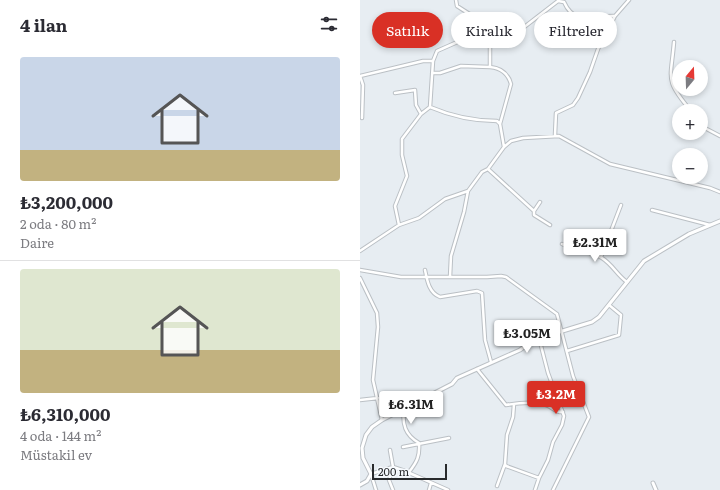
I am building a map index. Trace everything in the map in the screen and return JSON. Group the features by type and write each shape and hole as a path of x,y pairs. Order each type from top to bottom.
{"street":[{"path":"456,0 457,6 466,12"},
{"path":"544,12 561,0 568,12"},
{"path":"617,14 629,0"},
{"path":"526,26 534,20"},
{"path":"674,42 670,78 677,94 685,104"},
{"path":"399,225 395,206 407,176 402,155 402,139 421,114 430,107 433,61 436,51 451,45"},
{"path":"490,48 490,67"},
{"path":"554,136 556,113 573,105 578,98 590,72 599,48"},
{"path":"362,118 363,84 360,76 423,61 433,61"},
{"path":"432,73 440,73 461,66 499,68 503,71 511,84 500,124 504,147"},
{"path":"395,93 416,90 416,105 421,114"},
{"path":"430,107 446,114 484,121 497,121 500,124"},
{"path":"708,130 720,136"},
{"path":"450,277 451,256 464,212 468,191 482,172 488,169 504,147 511,141 523,138 547,138 554,136 564,138 600,160 610,164 710,188 720,192"},
{"path":"488,169 534,211 534,215 550,225"},
{"path":"360,251 399,225 419,218 445,200 468,191"},
{"path":"534,211 540,202"},
{"path":"601,257 621,205"},
{"path":"652,210 710,225"},
{"path":"376,490 371,474 363,458 361,447 366,435 382,420 452,384 457,378 520,350 533,340 592,322 599,318 644,261 689,234 720,221"},
{"path":"582,252 586,243"},
{"path":"562,244 582,252 601,257 615,268 617,274 627,282"},
{"path":"360,270 401,277 506,277 557,314 573,376 589,417 588,422 554,490"},
{"path":"425,270 432,292 440,297 477,291 482,293 485,340 491,362"},
{"path":"360,278 377,312 378,327 373,380 382,420"},
{"path":"567,351 619,335 621,316 609,305"},
{"path":"535,490 548,460 553,442 562,425 563,412 548,373 539,338"},
{"path":"477,368 506,405 546,405 554,411 563,412"},
{"path":"360,400 378,398"},
{"path":"497,486 505,464 507,435 513,417 514,404"},
{"path":"404,409 402,419 404,426 412,439 419,443"},
{"path":"403,447 449,438"},
{"path":"408,472 416,464 420,454 419,443"},
{"path":"390,450 393,467 389,480 393,490"},
{"path":"505,464 506,466 539,478"},
{"path":"360,485 367,481 371,474 393,467 448,490"},
{"path":"429,490 431,483"},
{"path":"653,483 656,490"}]}
